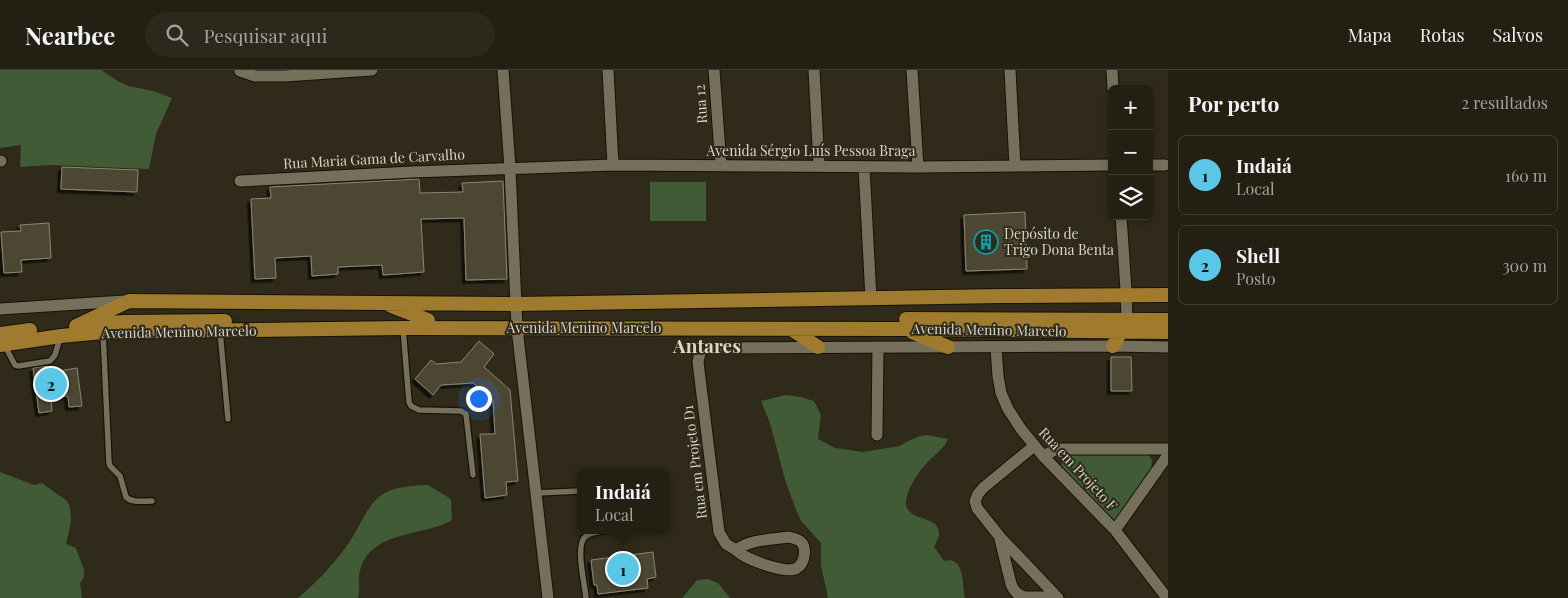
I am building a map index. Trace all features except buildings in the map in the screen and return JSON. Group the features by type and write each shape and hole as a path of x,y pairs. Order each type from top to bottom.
{"main road":[{"path":"76,326 129,301 516,304 1168,295"},
{"path":"382,302 428,320"},
{"name":"Avenida Menino Marcelo","path":"1,341 103,332 403,328 517,324 995,319 1124,326 1168,332"},
{"name":"Avenida Menino Marcelo","path":"1,341 76,326 133,322 428,320 517,324 905,329 1124,326 1168,320"},
{"path":"1113,346 1124,326"},
{"path":"791,329 818,347"},
{"path":"905,329 948,347"}],"street":[{"path":"240,72 255,76 285,76 372,70"},
{"path":"503,70 510,168 517,324 548,598"},
{"path":"608,70 613,165"},
{"name":"Rua 12","path":"714,70 721,166"},
{"path":"814,70 819,166"},
{"path":"912,70 918,167"},
{"path":"1010,70 1014,166"},
{"path":"1112,70 1113,85"},
{"name":"Avenida Sérgio Luís Pessoa Braga","path":"510,168 613,165 864,167 1108,165"},
{"path":"1153,165 1165,165"},
{"path":"864,167 871,298"},
{"name":"Rua Maria Gama de Carvalho","path":"240,181 510,168"},
{"path":"1120,220 1126,295 1124,326"},
{"path":"0,309 129,301"},
{"name":"Avenida Menino Marcelo","path":"698,362 700,353 710,347 1168,347"},
{"path":"877,435 878,347"},
{"name":"Rua em Projeto F","path":"996,347 1001,393 1008,409 1034,446 1116,530 1167,598"},
{"name":"Rua em Projeto D1","path":"698,362 719,532 726,544 740,554 785,570 792,570 801,565 804,554 802,543 788,537 752,542 744,544 736,550"},
{"path":"1034,446 978,494 975,502 977,508 1000,537 1057,598"},
{"path":"1043,456 1060,449 1168,449"},
{"path":"1116,530 1168,455"},
{"path":"1000,537 1014,590 1025,597 1057,598"}],"lane":[{"path":"403,328 411,406 419,410 461,411 466,414 473,475"},
{"path":"220,331 228,419"},
{"path":"103,332 109,463 120,476 128,499 134,501 152,500"},
{"path":"1,341 15,365 18,366 50,362 55,355 61,336"},
{"path":"536,494 577,491"},
{"path":"586,598 580,544 584,537 589,534"}],"green space":[{"path":"0,70 101,70 129,86 153,91 172,98 156,134 149,169 50,165 20,167 21,145 0,148"},
{"path":"650,182 706,182 706,221 650,221"},
{"path":"786,395 814,401 821,415 818,439 835,448 863,452 900,446 920,436 927,435 948,439 917,476 909,490 906,501 907,508 911,513 934,523 938,527 939,535 934,547 944,561 951,560 956,562 963,579 965,598 828,598 821,565 821,543 801,521 797,512 786,483 770,423 761,401"},
{"path":"1072,453 1142,453 1148,455 1152,460 1151,469 1120,516 1114,520 1107,517 1063,469 1061,465 1066,456"},
{"path":"0,472 34,485 42,483 67,501 70,507 71,522 66,544 76,548 84,570 84,577 80,583 82,598 0,598"},
{"path":"428,485 451,499 452,520 386,541 375,548 366,558 360,571 358,598 298,598 319,579 345,549 375,500 396,488"},
{"path":"708,579 718,583 730,598 682,598 697,580"}],"place":[{"name":"Depósito de Trigo Dona Benta","path":"986,242"},
{"name":"Shell","path":"51,384"},
{"name":"Indaiá","path":"623,569"}],"district":[{"name":"Antares","path":"707,346"}]}
